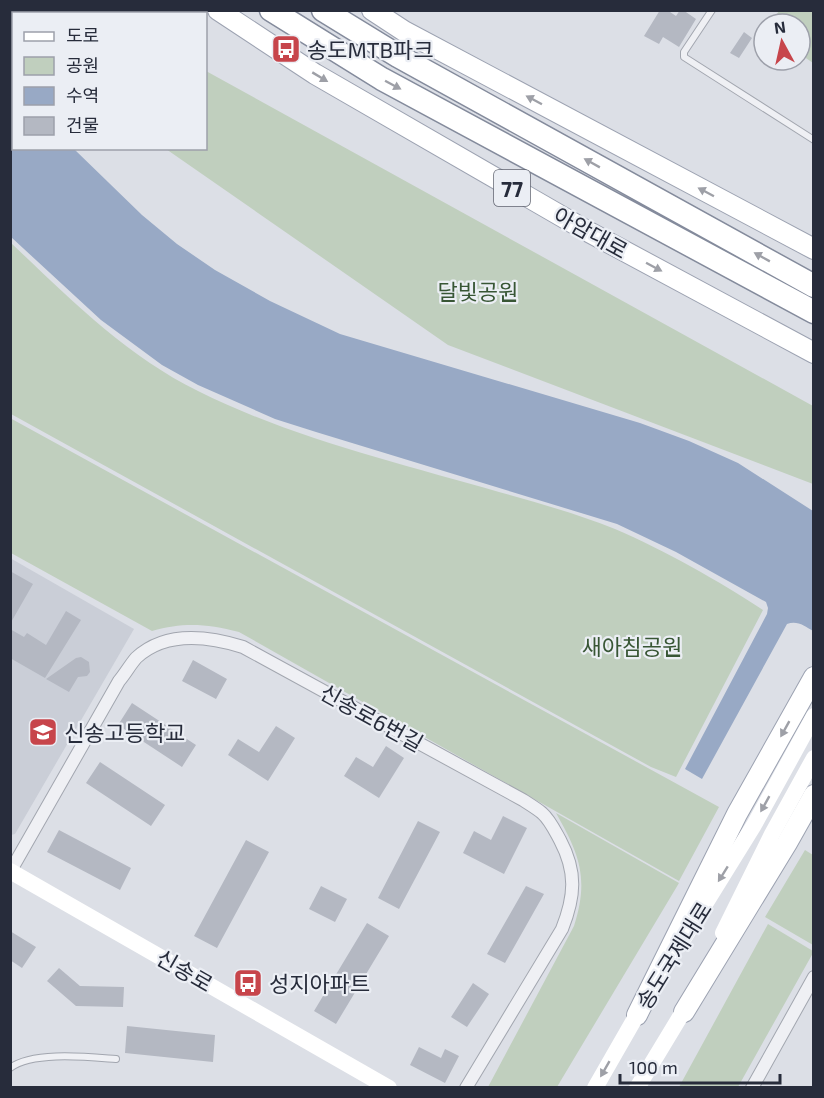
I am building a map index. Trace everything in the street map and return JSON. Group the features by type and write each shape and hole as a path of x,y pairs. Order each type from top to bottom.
{"highway":[{"name":"아암대로","path":"271,10 382,79 813,312"},
{"path":"323,10 398,56 813,286"}],"main road":[{"name":"아암대로","path":"218,10 315,74 567,219 813,353"},
{"path":"372,10 404,31 813,249"},
{"path":"636,1015 746,820 813,677"},
{"path":"684,1012 779,838 813,795"}],"street":[{"name":"신송로6번길","path":"11,871 119,681 137,658 156,646 193,637 216,638 243,646 523,800 542,813 554,828 567,853 573,877 571,906 562,928 466,1088"},
{"path":"746,820 813,716"},
{"path":"779,838 813,758"},
{"name":"신송로","path":"11,871 389,1088"},
{"path":"752,1088 813,977"},
{"name":"송도국제대로","path":"638,1088 684,1012"},
{"name":"송도국제대로","path":"595,1088 636,1015"}],"lane":[{"path":"712,10 684,52 684,57 813,140"},
{"path":"10,1068 19,1062 44,1058 116,1059"}],"shaded area":[{"name":"신송고등학교","path":"10,558 134,629 15,834 11,835"}],"green space":[{"path":"11,11 98,12 12,12 12,42"},
{"path":"813,11 813,63 812,12 778,12"},
{"name":"달빛공원","path":"207,72 813,406 813,484 448,345 167,150 207,150"},
{"name":"새아침공원","path":"10,242 98,324 171,377 198,391 270,423 308,436 601,524 672,556 763,610 676,777 651,767 11,414"},
{"name":"새아침공원","path":"10,418 719,807 679,881 239,632 196,625 175,626 152,631 11,553"},
{"path":"556,813 679,883 557,1087 488,1087 574,926 579,909 580,868 571,842"},
{"path":"805,850 813,855 813,945 765,917"},
{"path":"768,924 813,953 738,1087 679,1087"}],"water":[{"path":"10,87 12,88 12,150 75,150 142,215 177,244 215,270 270,301 340,334 640,423 689,441 738,463 813,511 813,631 798,623 787,624 702,779 685,769 767,614 766,602 676,552 617,524 275,419 198,385 162,365 101,320 11,237"}],"building":[{"path":"660,10 667,10 676,16 680,10 683,10 696,19 679,47 663,37 659,44 644,36"},
{"path":"744,32 752,38 739,58 730,53"},
{"path":"10,571 33,584 10,624"},
{"path":"66,611 81,620 45,678 10,658 10,629 24,637 27,633 46,645"},
{"path":"81,657 89,662 90,672 87,676 78,677 69,692 46,679 76,658"},
{"path":"193,660 227,679 216,699 182,681"},
{"path":"132,703 196,745 182,767 118,725"},
{"path":"276,726 295,738 268,781 228,755 238,739 259,752"},
{"path":"386,746 404,758 379,798 344,776 356,757 373,767"},
{"path":"100,762 165,805 151,826 86,783"},
{"path":"503,816 527,828 504,874 463,853 474,831 491,840"},
{"path":"418,821 440,832 399,909 378,898"},
{"path":"59,830 131,868 120,890 47,852"},
{"path":"246,840 269,852 217,948 194,936"},
{"path":"321,886 347,899 335,922 309,909"},
{"path":"526,886 544,894 505,963 487,954"},
{"path":"367,923 389,936 336,1024 314,1011"},
{"path":"10,931 36,947 22,968 10,960"},
{"path":"59,968 80,986 124,987 123,1007 76,1006 47,981"},
{"path":"473,983 489,994 467,1027 451,1017"},
{"path":"127,1026 215,1035 213,1062 125,1053"},
{"path":"419,1047 441,1058 445,1049 459,1056 445,1083 410,1065"}],"place":[{"name":"송도MTB파크","path":"286,49"},
{"name":"신송고등학교","path":"43,732"},
{"name":"성지아파트","path":"248,983"}]}
